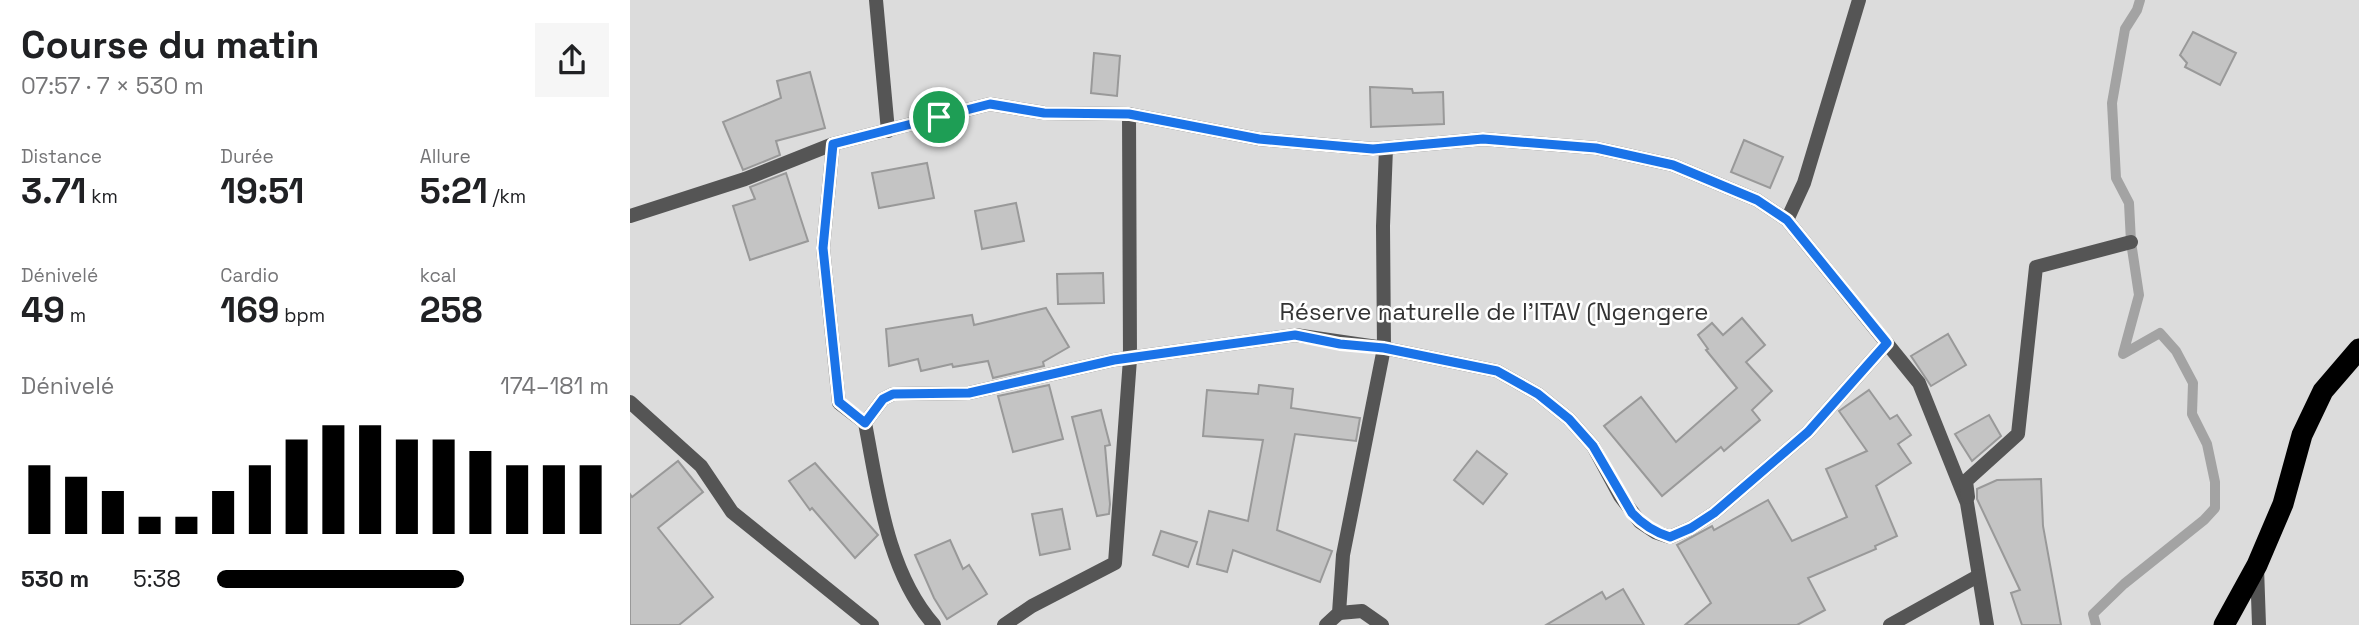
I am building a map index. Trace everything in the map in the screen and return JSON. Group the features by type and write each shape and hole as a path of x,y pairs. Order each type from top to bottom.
{"highway":[{"path":"2224,625 2257,565 2283,504 2302,435 2323,391 2359,349"}],"street":[{"path":"876,0 888,131"},
{"path":"1787,220 1804,183 1859,0"},
{"path":"630,216 746,180 833,144 990,104 1044,113 1129,114 1259,139 1373,149 1483,139 1596,148 1673,165 1757,200 1787,220 1919,383 1967,503 1987,625"},
{"path":"1004,625 1031,606 1115,563 1130,359 1129,114"},
{"path":"833,144 823,248 839,402 865,423 882,514 906,584 917,607 933,625"},
{"path":"1339,614 1343,555 1384,348 1383,226 1386,148"},
{"path":"1994,625 1975,598 1966,481 2018,434 2036,267 2131,242"},
{"path":"865,423 883,399 893,394 969,393 1114,360 1295,335 1340,344 1384,348 1497,371 1538,394 1569,419 1593,446 1620,496 1640,522 1655,532 1670,537 1691,528 1714,513 1808,432 1887,343"},
{"path":"630,402 701,466 732,512 872,625"},
{"path":"2257,565 2259,625"},
{"path":"1890,625 1978,576"},
{"path":"1326,625 1339,614 1362,611 1382,625"}],"green space":[{"name":"Réserve naturelle de l'ITAV (Ngengere","path":"630,0 2359,0 2359,625 630,625"}],"building":[{"path":"2193,32 2236,53 2220,85 2185,67 2187,63 2180,55"},
{"path":"1094,53 1120,56 1117,96 1091,93"},
{"path":"810,72 825,128 776,141 780,155 743,170 723,122 781,98 777,81"},
{"path":"1370,87 1412,89 1413,93 1443,92 1444,124 1371,127"},
{"path":"1744,140 1783,157 1770,188 1731,172"},
{"path":"927,163 934,198 879,208 872,173"},
{"path":"786,173 808,241 750,260 733,206 755,199 750,187"},
{"path":"1016,203 1024,241 982,249 975,211"},
{"path":"1103,273 1104,303 1058,304 1057,274"},
{"path":"1046,308 1069,347 1043,362 1044,366 993,378 988,361 953,367 952,364 921,371 918,359 889,366 886,329 972,315 974,325"},
{"path":"1742,318 1765,345 1746,362 1772,391 1752,410 1760,420 1724,451 1721,447 1662,496 1604,426 1641,397 1676,442 1737,388 1706,350 1708,349 1698,335 1712,323 1723,335"},
{"path":"1948,334 1966,365 1931,386 1911,356"},
{"path":"1049,385 1063,439 1013,452 998,396"},
{"path":"1259,385 1293,389 1291,408 1360,418 1356,441 1295,434 1277,530 1332,551 1320,582 1233,550 1227,572 1197,564 1209,511 1248,521 1263,440 1203,436 1207,390 1258,394"},
{"path":"1869,390 1890,419 1897,415 1911,435 1898,444 1911,463 1876,486 1897,536 1875,546 1876,549 1808,578 1825,610 1797,625 1685,625 1711,603 1677,545 1712,526 1714,530 1768,500 1792,541 1847,517 1826,469 1867,451 1839,411"},
{"path":"1101,410 1110,445 1105,446 1110,504 1109,514 1097,516 1072,417"},
{"path":"1989,415 2001,436 1972,461 1955,434"},
{"path":"1477,451 1507,474 1483,504 1454,480"},
{"path":"678,461 703,492 658,528 713,597 679,625 630,625 630,494 632,497"},
{"path":"815,463 878,535 855,558 812,508 810,510 789,481"},
{"path":"2041,479 2043,526 2061,625 2022,625 2011,593 2020,590 1977,499 1977,489 1997,480"},
{"path":"1062,509 1070,549 1040,555 1032,514"},
{"path":"1161,531 1197,542 1188,567 1153,555"},
{"path":"950,540 963,569 969,565 987,594 947,619 934,598 915,555"},
{"path":"1623,589 1644,625 1546,625 1602,592 1606,599"}],"waterway":[{"path":"2096,625 2093,614 2124,584 2204,520 2215,508 2215,482 2207,444 2192,414 2193,383 2176,351 2160,333 2123,354 2139,295 2131,242 2129,203 2116,178 2112,103 2125,29 2140,0"}],"route":[{"path":"990,104 1044,113 1129,114 1259,139 1373,149 1483,139 1596,148 1673,165 1757,200 1787,220 1887,343 1808,432 1714,513 1691,528 1670,537 1655,532 1632,513 1593,446 1569,419 1538,394 1497,371 1384,348 1340,344 1295,335 1114,360 969,393 893,394 883,399 865,423 839,402 823,248 833,144 939,117 990,104"}]}
